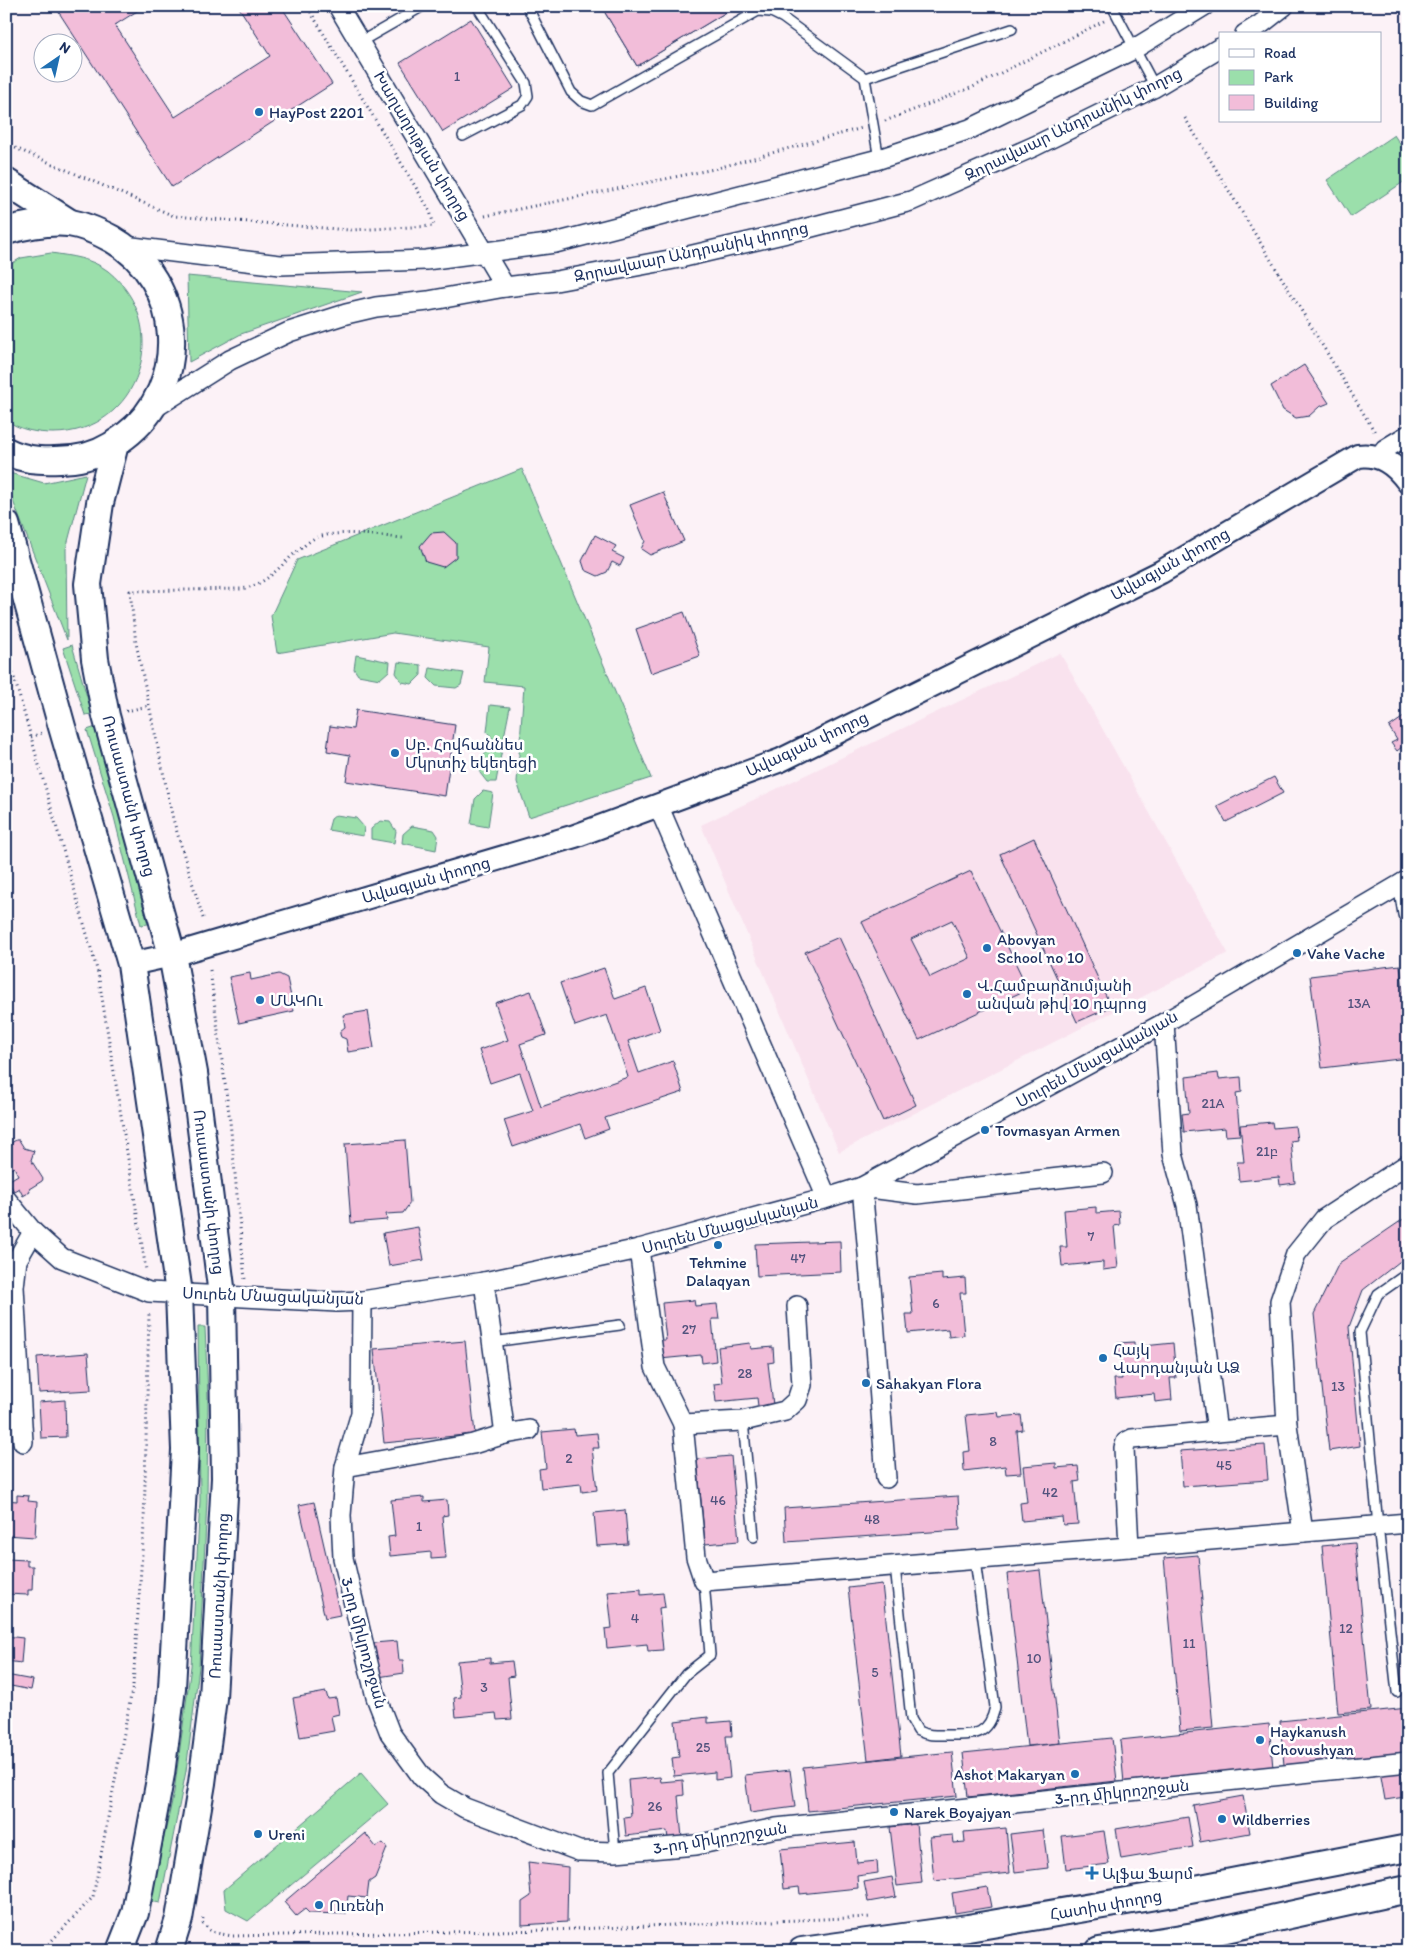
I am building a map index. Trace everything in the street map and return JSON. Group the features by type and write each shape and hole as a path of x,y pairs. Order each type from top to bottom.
{"main road":[{"path":"6,182 70,223"},
{"path":"6,231 34,223 70,223 99,231 124,246 146,268 162,294 171,324 171,354 164,384 150,411 134,429 114,444 83,458 48,462 14,456 6,451"},
{"name":"Ռուսաստանի փողոց","path":"114,444 100,503 88,584 95,659 106,716 172,954 234,1296 213,1698 202,1783 180,1919 169,1951"},
{"path":"6,524 131,964 179,1294 185,1450 172,1688 161,1774 135,1913 120,1951"},
{"name":"Հատիս փողոց","path":"802,1951 921,1939 1408,1848"},
{"path":"1099,1951 1194,1936 1408,1888"}],"street":[{"name":"Խաղաղության փողոց","path":"338,6 506,287"},
{"path":"124,246 280,265 426,260 555,243 879,159 970,129 1134,49 1204,6"},
{"path":"1248,32 1284,6"},
{"name":"Զորավաար Անդրանիկ փողոց","path":"150,411 230,360 289,332 346,314 506,287 556,281 680,258 800,230 911,200 1035,146 1155,87 1219,49"},
{"path":"1408,435 1382,453 1408,482"},
{"name":"Ավագյան փողոց","path":"131,964 172,954 575,836 780,760 1161,572 1358,456 1382,453"},
{"path":"658,805 827,1198"},
{"path":"1406,884 1408,914"},
{"name":"Սուրեն Մնացականյան","path":"6,1199 33,1232 62,1258 149,1292 337,1302 362,1301 484,1282 639,1249 862,1187 1164,1023 1406,884"},
{"path":"1164,1023 1173,1154 1187,1205 1217,1431"},
{"path":"1303,1532 1287,1425 1280,1301 1296,1254 1324,1219 1408,1164"},
{"path":"886,1478 862,1187 916,1194 1103,1173"},
{"path":"23,1442 14,1287 16,1260 33,1232"},
{"path":"639,1249 655,1367 683,1424 696,1557 704,1581 1129,1548 1408,1523"},
{"path":"484,1282 505,1434"},
{"name":"3-րդ միկրոշրջան","path":"362,1301 361,1413 345,1467 341,1515 343,1558 376,1698 390,1733 422,1777 441,1794 465,1808 578,1850 615,1852 696,1845 776,1828 1408,1762"},
{"path":"683,1424 743,1421 785,1411 797,1400 802,1385 797,1306"},
{"path":"1129,1548 1124,1448 1126,1442 1132,1439 1287,1425"},
{"path":"345,1467 473,1444 505,1434 529,1430"}],"lane":[{"path":"360,42 423,6"},
{"path":"463,136 522,105 528,96 526,83 477,6"},
{"path":"527,6 571,92 581,101 592,104 758,11 771,12 783,18 865,78 879,159"},
{"path":"1112,6 1155,87"},
{"path":"865,78 1012,29"},
{"path":"1397,1692 1378,1526 1360,1332 1378,1294 1408,1273"},
{"path":"492,1342 620,1325"},
{"path":"743,1421 754,1538"},
{"path":"895,1566 911,1719 918,1731 928,1735 974,1735 986,1727 992,1718 995,1707 975,1560"},
{"path":"615,1852 608,1773 686,1674 710,1655 704,1581"}],"path":[{"path":"6,144 174,216 349,230 434,226 430,211 307,6"},
{"path":"486,216 714,169 873,126 973,87 1134,6"},
{"path":"1185,118 1382,453"},
{"path":"203,918 173,819 136,643 130,591 241,590 254,587 269,578 299,549 314,538 335,534 403,538"},
{"path":"6,649 98,973 146,1270"},
{"path":"210,970 230,1121 234,1296"},
{"path":"42,1951 93,1897 133,1685 144,1525 149,1313"},
{"path":"204,1912 202,1922 211,1932 232,1936 549,1930 881,1917"}],"shaded area":[{"path":"1060,653 1228,953 839,1152 701,825"}],"green space":[{"path":"1394,135 1408,156 1408,179 1351,217 1327,180"},
{"path":"51,253 88,260 108,271 128,293 140,319 143,346 138,372 126,396 108,415 83,428 53,433 29,430 6,420 6,267 21,258"},
{"path":"187,276 362,292 241,334 189,362"},
{"path":"522,469 651,778 529,817 517,782 524,686 485,682 489,647 393,633 277,653 271,616 297,560"},
{"path":"6,472 44,483 86,474 66,549 67,640 6,483"},
{"path":"72,645 92,714 85,715 63,648"},
{"path":"356,655 390,662 389,671 380,679 358,675 354,669"},
{"path":"398,662 421,665 421,675 412,684 402,682 396,673"},
{"path":"430,668 464,673 461,685 456,688 436,686 428,678"},
{"path":"490,705 510,707 503,742 495,741 487,732"},
{"path":"96,727 148,924 141,925 114,817 87,730"},
{"path":"492,746 502,749 496,782 487,782 480,773 482,757"},
{"path":"483,791 493,793 488,827 471,824 475,799"},
{"path":"336,815 356,818 364,827 363,836 328,830 331,819"},
{"path":"380,821 390,822 396,831 394,843 371,839 371,829"},
{"path":"412,826 434,830 438,836 436,850 402,843 403,834"},
{"path":"198,1327 205,1327 208,1397 207,1500 199,1667 186,1771 160,1903 150,1901 174,1792 191,1666 200,1501"},
{"path":"361,1773 388,1804 248,1921 226,1909 224,1890"}],"building":[{"path":"66,6 145,6 115,25 175,117 270,56 238,6 281,6 332,84 172,187 82,48 82,32 72,32 58,11"},
{"path":"601,6 629,6 645,33 688,6 732,6 733,8 637,66"},
{"path":"601,6 732,6 733,8 637,66"},
{"path":"471,19 514,88 443,132 400,63"},
{"path":"1408,289 1408,303 1402,292"},
{"path":"1304,365 1329,403 1319,407 1309,416 1296,418 1283,410 1271,386"},
{"path":"663,492 684,541 650,555 641,549 645,541 630,505"},
{"path":"444,532 456,543 456,557 443,567 426,562 420,546 431,533"},
{"path":"595,535 616,546 612,552 624,558 620,566 612,562 607,572 598,576 585,570 582,561"},
{"path":"684,612 700,656 651,673 636,629"},
{"name":"Սբ. Հովհաննես Մկրտիչ եկեղեցի","path":"356,710 455,725 445,796 346,781 350,755 327,751 330,726 353,729"},
{"path":"1408,714 1407,755 1402,747 1397,751 1391,743 1397,740 1389,727"},
{"path":"1274,777 1283,793 1226,822 1217,806"},
{"path":"1034,838 1111,1007 1077,1022 1000,854"},
{"name":"Abovyan School no 10","path":"971,871 1028,989 919,1040 862,922","holes":["952,920 970,958 930,977 911,939"]},
{"path":"839,937 916,1105 883,1121 805,952"},
{"path":"1400,965 1408,1031 1408,1058 1322,1068 1310,976"},
{"path":"604,968 615,999 646,988 660,1030 628,1041 639,1073 673,1061 683,1092 605,1118 609,1129 585,1138 580,1124 513,1147 504,1120 533,1111 520,1073 490,1083 479,1050 508,1040 495,1003 531,991 546,1035 520,1044 541,1107 628,1077 607,1015 575,1026 560,983"},
{"path":"250,973 251,980 279,974 287,978 294,1011 239,1023 229,977"},
{"path":"368,1011 374,1048 348,1052 346,1039 341,1037 340,1034 340,1031 345,1027 343,1015"},
{"path":"1218,1073 1219,1079 1241,1077 1242,1092 1236,1093 1240,1135 1226,1136 1225,1128 1184,1132 1182,1114 1189,1113 1186,1077"},
{"path":"1272,1122 1273,1128 1295,1126 1297,1140 1291,1141 1295,1183 1280,1185 1279,1177 1239,1181 1237,1162 1244,1162 1240,1125"},
{"path":"19,1140 24,1148 34,1151 31,1160 43,1179 23,1196 19,1188 14,1191 8,1181 18,1175 14,1167 6,1172 6,1146"},
{"path":"405,1140 410,1203 403,1213 386,1214 387,1220 351,1223 345,1144"},
{"path":"1096,1207 1096,1213 1119,1211 1120,1225 1114,1226 1118,1268 1103,1270 1103,1262 1062,1266 1060,1247 1067,1247 1064,1210"},
{"path":"1408,1216 1408,1255 1363,1290 1349,1327 1360,1446 1329,1451 1314,1314 1339,1263"},
{"path":"418,1227 424,1260 389,1266 383,1233"},
{"path":"840,1241 841,1272 757,1276 755,1244"},
{"path":"942,1274 942,1280 965,1278 966,1293 960,1293 964,1335 949,1337 948,1329 908,1333 906,1314 913,1314 909,1277"},
{"path":"694,1300 695,1306 717,1304 719,1319 712,1319 716,1361 702,1363 701,1355 660,1359 658,1340 666,1340 662,1303"},
{"path":"465,1341 475,1434 384,1443 374,1349"},
{"path":"1134,1342 1134,1347 1173,1343 1176,1378 1170,1378 1172,1400 1155,1402 1154,1394 1116,1398 1114,1379 1122,1379 1118,1343"},
{"path":"750,1343 751,1349 773,1347 774,1362 768,1363 773,1405 758,1406 757,1398 716,1402 714,1384 722,1383 718,1347"},
{"path":"88,1353 91,1390 39,1393 37,1357"},
{"path":"1408,1355 1408,1385 1404,1356"},
{"path":"65,1400 66,1437 41,1438 39,1402"},
{"path":"998,1412 999,1417 1021,1415 1023,1430 1017,1431 1021,1473 1006,1474 1005,1466 964,1471 963,1452 970,1451 966,1415"},
{"path":"574,1429 575,1435 597,1433 599,1448 592,1448 597,1490 582,1492 581,1484 541,1488 539,1469 546,1468 542,1432"},
{"path":"1265,1445 1268,1480 1183,1486 1180,1451"},
{"path":"731,1456 739,1541 705,1544 697,1459"},
{"path":"1056,1463 1056,1468 1078,1466 1080,1481 1074,1482 1078,1524 1063,1525 1062,1517 1022,1521 1020,1503 1027,1502 1023,1466"},
{"path":"17,1495 29,1496 28,1501 37,1502 35,1537 6,1535 6,1500 17,1501"},
{"path":"958,1496 960,1530 786,1542 784,1508"},
{"path":"424,1497 424,1502 447,1500 448,1515 442,1516 446,1558 431,1559 431,1552 390,1556 388,1537 395,1536 391,1500"},
{"path":"314,1502 340,1615 325,1618 299,1505"},
{"path":"625,1510 628,1544 597,1546 594,1513"},
{"path":"1355,1543 1371,1710 1338,1713 1322,1546"},
{"path":"1198,1555 1213,1728 1180,1731 1164,1558"},
{"path":"6,1559 27,1560 27,1566 33,1566 32,1590 28,1590 28,1595 6,1594"},
{"path":"1040,1570 1060,1743 1027,1746 1007,1574"},
{"path":"882,1584 901,1756 868,1760 848,1588"},
{"path":"641,1589 641,1595 663,1593 665,1607 659,1608 663,1650 648,1651 647,1644 607,1648 605,1629 612,1628 608,1592"},
{"path":"6,1636 23,1638 21,1663 6,1661"},
{"path":"397,1641 399,1660 403,1660 404,1673 378,1677 374,1643"},
{"path":"490,1658 490,1663 512,1661 514,1676 508,1677 512,1719 497,1720 496,1713 456,1717 454,1698 461,1697 457,1661"},
{"path":"6,1675 33,1680 31,1690 6,1685"},
{"path":"326,1692 328,1699 336,1698 339,1714 331,1716 334,1731 300,1737 293,1698"},
{"path":"1408,1708 1408,1752 1284,1765 1280,1721"},
{"path":"708,1717 708,1723 731,1721 732,1736 726,1736 730,1778 715,1780 715,1772 674,1776 672,1758 679,1757 675,1721"},
{"path":"1269,1724 1273,1768 1124,1783 1120,1740"},
{"path":"1112,1738 1117,1781 968,1797 963,1753"},
{"path":"952,1752 957,1796 808,1811 803,1767"},
{"path":"1400,1768 1405,1797 1385,1800 1380,1771"},
{"path":"790,1770 795,1807 750,1813 745,1775"},
{"path":"660,1777 661,1782 683,1780 684,1795 678,1796 682,1838 668,1839 667,1831 626,1836 624,1817 631,1816 628,1780"},
{"name":"Wildberries","path":"1243,1796 1250,1833 1200,1842 1193,1805"},
{"path":"1188,1817 1193,1847 1121,1859 1116,1829"},
{"path":"916,1824 922,1883 897,1886 890,1827"},
{"path":"1006,1828 1010,1873 934,1881 930,1837 953,1835 954,1843 965,1842 964,1832"},
{"path":"1043,1830 1048,1868 1015,1872 1010,1834"},
{"path":"1104,1831 1109,1864 1066,1869 1062,1836"},
{"path":"365,1833 376,1847 383,1843 387,1848 375,1878 369,1882 367,1898 348,1896 346,1914 309,1913 305,1909 296,1916 284,1902"},
{"path":"855,1842 857,1863 877,1861 878,1873 857,1876 858,1888 800,1894 799,1887 784,1889 780,1849"},
{"path":"528,1862 568,1867 567,1922 522,1925 522,1902 531,1896"},
{"path":"892,1877 896,1897 868,1902 864,1882"},
{"path":"987,1887 991,1907 955,1913 952,1893"}],"place":[{"name":"HayPost 2201","path":"259,112"},
{"name":"Սբ. Հովհաննես Մկրտիչ եկեղեցի","path":"395,753"},
{"name":"Abovyan School no 10","path":"987,948"},
{"name":"Vahe Vache","path":"1297,953"},
{"name":"Վ.Համբարձումյանի անվան թիվ 10 դպրոց","path":"967,994"},
{"name":"ՄԱԿՈւ","path":"260,1000"},
{"name":"Tovmasyan Armen","path":"985,1130"},
{"name":"Tehmine Dalaqyan","path":"718,1245"},
{"name":"Հայկ Վարդանյան ԱՁ","path":"1103,1358"},
{"name":"Sahakyan Flora","path":"866,1383"},
{"name":"Haykanush Chovushyan","path":"1260,1740"},
{"name":"Ashot Makaryan","path":"1075,1774"},
{"name":"Narek Boyajyan","path":"894,1812"},
{"name":"Wildberries","path":"1222,1819"},
{"name":"Ureni","path":"258,1834"},
{"name":"Ալֆա Ֆարմ","path":"1092,1873"},
{"name":"Ուռենի","path":"319,1905"}]}
